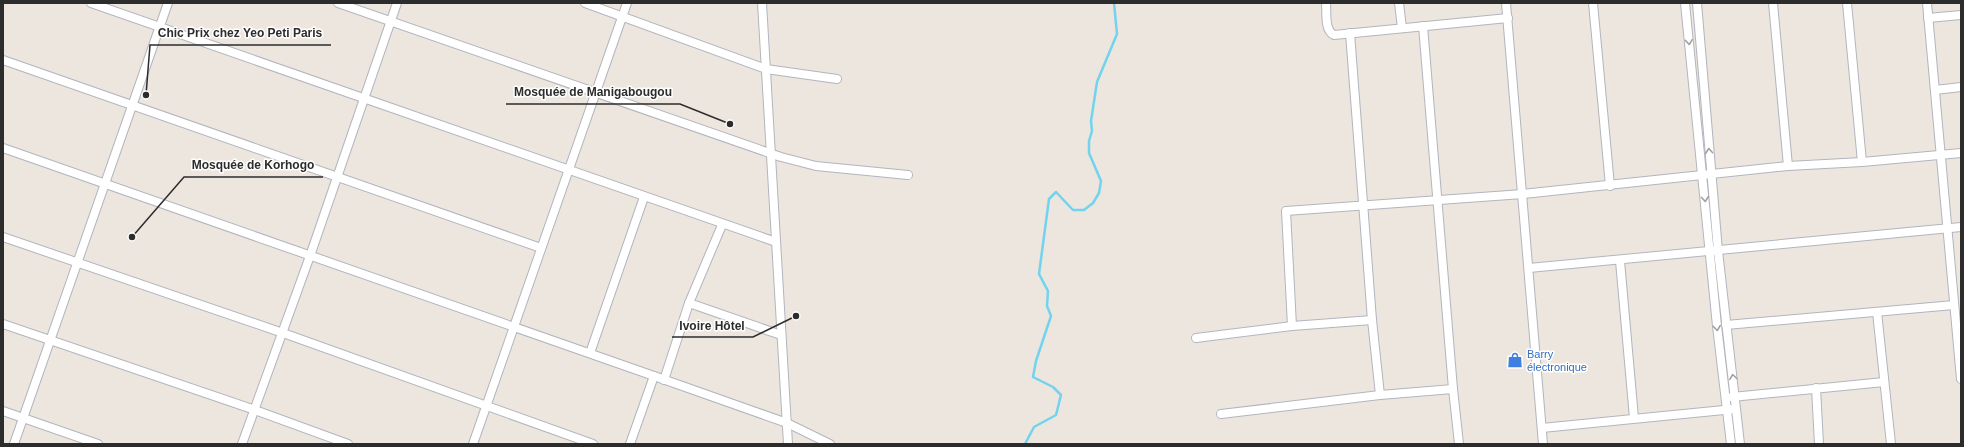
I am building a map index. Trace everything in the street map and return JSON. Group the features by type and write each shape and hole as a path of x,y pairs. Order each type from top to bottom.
{"street":[{"path":"91,3 776,242"},
{"path":"14,444 168,3"},
{"path":"338,3 770,152 816,166 908,175"},
{"path":"242,444 283,333 397,3"},
{"path":"586,3 766,69 837,79"},
{"path":"473,444 627,3"},
{"path":"762,3 788,444"},
{"path":"1326,3 1328,29 1330,33 1334,35 1350,32 1508,18"},
{"path":"1399,3 1402,28"},
{"path":"1506,3 1543,444"},
{"path":"1593,3 1610,186"},
{"path":"1685,3 1718,251 1726,325 1731,397"},
{"path":"1697,3 1707,175 1709,252 1717,326 1740,444"},
{"path":"1773,3 1788,166"},
{"path":"1847,3 1862,162"},
{"path":"1926,3 1954,304 1959,328 1961,379"},
{"path":"1928,18 1961,15"},
{"path":"1423,26 1453,389 1459,444"},
{"path":"1350,32 1372,320 1380,395"},
{"path":"3,60 541,248"},
{"path":"1935,90 1961,88"},
{"path":"3,148 105,185 514,326 654,376 787,424 830,444"},
{"path":"1292,326 1286,211 1364,207 1523,194 1788,166 1862,162 1961,153"},
{"path":"590,354 644,197"},
{"path":"664,380 689,303 722,224"},
{"path":"1529,268 1961,227"},
{"path":"3,237 77,264 283,333 593,444"},
{"path":"1620,260 1634,418"},
{"path":"689,303 781,335"},
{"path":"1726,325 1954,304"},
{"path":"1877,312 1891,444"},
{"path":"1196,338 1292,326 1372,320"},
{"path":"3,324 255,410 348,444"},
{"path":"630,444 654,376"},
{"path":"1731,397 1884,382"},
{"path":"1816,388 1819,444"},
{"path":"1222,414 1380,395 1453,389"},
{"path":"1542,428 1733,409"},
{"path":"1731,444 1733,409"},
{"path":"3,411 98,444"}],"waterway":[{"path":"1025,444 1034,427 1056,415 1061,395 1053,387 1033,377 1036,361 1051,316 1047,306 1048,291 1039,274 1049,199 1056,192 1073,210 1084,210 1093,203 1099,193 1101,181 1089,153 1089,141 1092,131 1091,121 1097,82 1117,34 1114,3"}],"place":[{"name":"Chic Prix chez Yeo Peti Paris","path":"146,95"},
{"name":"Mosquée de Manigabougou","path":"730,124"},
{"name":"Mosquée de Korhogo","path":"132,237"},
{"name":"Ivoire Hôtel","path":"796,316"},
{"name":"Barry électronique","path":"1515,360"}]}
